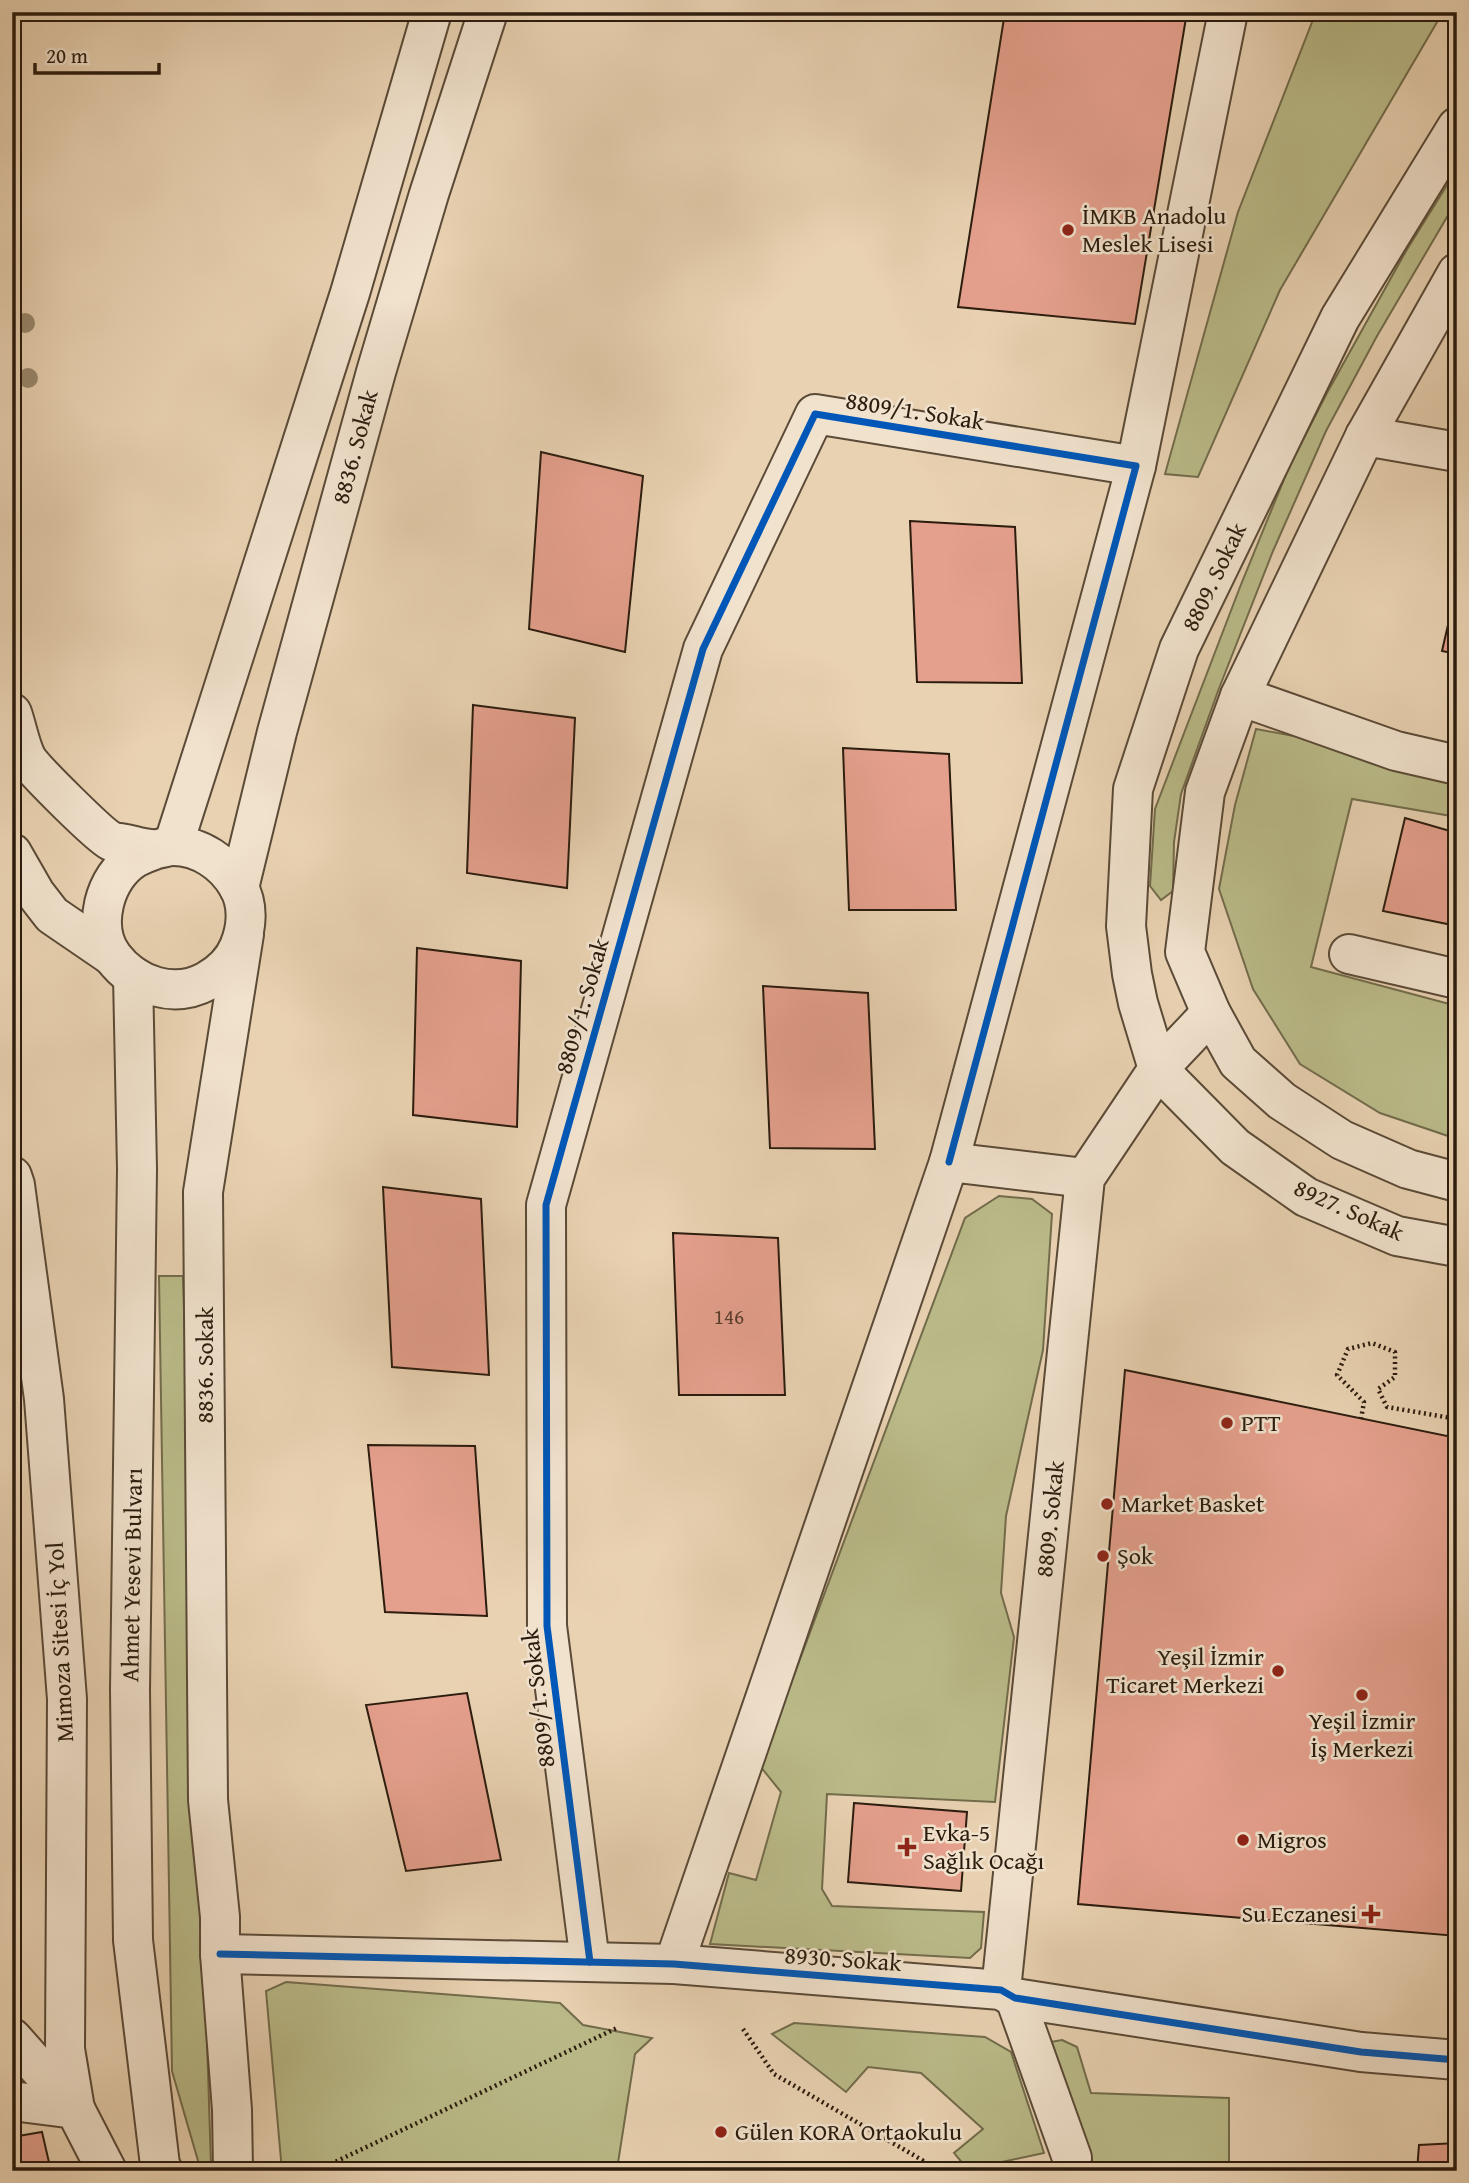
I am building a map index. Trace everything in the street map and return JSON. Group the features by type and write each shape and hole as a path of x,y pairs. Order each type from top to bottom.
{"street":[{"path":"164,848 350,293 432,12"},
{"name":"8836. Sokak","path":"239,888 277,732 376,372 429,194 488,12"},
{"path":"674,1965 949,1163 1136,466 1228,12"},
{"name":"8809. Sokak","path":"1158,1069 1138,1003 1126,926 1133,789 1179,649 1340,318 1457,127"},
{"path":"1457,273 1366,436 1240,696 1205,792 1185,953 1211,1013 1238,1062 1282,1101 1342,1140 1408,1169 1457,1182"},
{"name":"8809/1. Sokak","path":"590,1962 547,1626 546,1205 703,649 815,414 1136,466"},
{"path":"1366,436 1457,452"},
{"path":"1240,696 1396,751 1457,765"},
{"path":"12,713 27,759 75,809 111,841 194,849 212,857 228,871 239,888 246,910 244,934 235,957 218,975 197,986 172,990 148,986 51,915 12,853"},
{"path":"123,966 104,936 102,914 107,892 118,873 134,859 164,848"},
{"name":"8836. Sokak","path":"233,2171 232,2110 220,1954 220,1917 208,1800 204,1192 244,934"},
{"path":"1349,954 1457,979"},
{"name":"Ahmet Yesevi Bulvarı","path":"123,966 137,1169 130,1690 133,1940 160,2165 163,2171"},
{"name":"8809. Sokak","path":"1008,1994 1085,1178 1158,1069 1211,1013"},
{"name":"8927. Sokak","path":"1158,1069 1235,1147 1306,1197 1398,1236 1457,1247"},
{"path":"949,1163 1085,1178"},
{"name":"Mimoza Sitesi İç Yol","path":"12,1177 44,1399 67,1699 65,2049 75,2109"},
{"name":"8930. Sokak","path":"220,1954 674,1965 1008,1994 1361,2052 1457,2060"},
{"path":"1008,1994 1072,2158"},
{"name":"Mimoza Sitesi İç Yol","path":"12,2038 75,2109 107,2171"},
{"path":"12,2101 75,2109"}],"path":[{"path":"1361,1419 1364,1402 1337,1375 1348,1349 1372,1343 1395,1352 1395,1377 1378,1389 1387,1407 1457,1419"},
{"path":"316,2171 619,2027"},
{"path":"743,2029 774,2074 922,2160 931,2171"}],"green space":[{"path":"1316,12 1443,12 1280,290 1198,477 1165,474 1238,212"},
{"path":"1457,169 1457,200 1377,336 1326,431 1273,551 1181,794 1174,842 1173,891 1161,900 1150,886 1155,809 1240,587 1289,467 1327,393 1406,251"},
{"path":"1256,729 1299,737 1457,783 1457,817 1352,799 1311,967 1457,1006 1457,1139 1380,1113 1300,1064 1253,989 1219,889 1235,805"},
{"path":"999,1196 1032,1199 1052,1214 1043,1350 1006,1516 1001,1593 1014,1637 995,1802 827,1794 822,1889 832,1906 984,1912 981,1948 970,1958 710,1944 729,1873 756,1880 781,1792 760,1766 965,1218"},
{"path":"159,1276 183,1276 211,2166 201,2171 172,2071"},
{"path":"286,1982 560,2003 583,2025 652,2038 635,2054 618,2163 613,2171 282,2171 266,1991"},
{"path":"794,2023 985,2037 1011,2052 1044,2153 992,2164 990,2171 969,2171 954,2153 983,2129 921,2073 868,2067 846,2092 772,2034"},
{"path":"1062,2040 1077,2047 1091,2093 1229,2098 1229,2166 1184,2171 1096,2171 1045,2043"}],"building":[{"path":"1005,12 1187,12 1135,324 958,307"},
{"path":"541,452 643,476 625,652 529,629"},
{"path":"910,521 1015,527 1022,683 917,682"},
{"path":"1457,586 1457,654 1442,651"},
{"path":"473,705 575,718 567,888 467,873"},
{"path":"843,748 949,754 956,910 849,910"},
{"path":"1405,818 1457,833 1457,926 1383,911"},
{"path":"417,948 521,961 517,1127 413,1115"},
{"path":"763,986 868,993 875,1149 770,1148"},
{"path":"383,1187 481,1199 489,1375 392,1367"},
{"path":"673,1233 778,1238 785,1395 679,1395"},
{"name":"Yeşil İzmir Ticaret Merkezi","path":"1125,1370 1457,1438 1457,1936 1078,1904"},
{"path":"368,1445 475,1446 487,1616 385,1612"},
{"path":"14,1460 21,1616 12,1616"},
{"path":"467,1693 501,1860 406,1871 366,1705"},
{"path":"12,1751 18,1888 12,1888"},
{"name":"Evka-5 Sağlık Ocağı","path":"854,1803 967,1812 961,1891 848,1882"},
{"path":"42,2132 51,2171 12,2171 12,2137"},
{"path":"1457,2143 1457,2171 1417,2171 1419,2145"}],"cycle path":[{"path":"590,1962 547,1626 546,1205 703,649 815,414 1136,466 949,1162"},
{"path":"220,1954 674,1964 1001,1990 1015,1998 1361,2052 1457,2060"}],"place":[{"name":"İMKB Anadolu Meslek Lisesi","path":"1068,230"},
{"name":"PTT","path":"1227,1423"},
{"name":"Market Basket","path":"1107,1504"},
{"name":"Şok","path":"1103,1556"},
{"name":"Yeşil İzmir Ticaret Merkezi","path":"1278,1671"},
{"name":"Yeşil İzmir İş Merkezi","path":"1362,1695"},
{"name":"Migros","path":"1243,1840"},
{"name":"Evka-5 Sağlık Ocağı","path":"907,1847"},
{"name":"Su Eczanesi","path":"1371,1914"},
{"name":"Gülen KORA Ortaokulu","path":"721,2132"}]}
